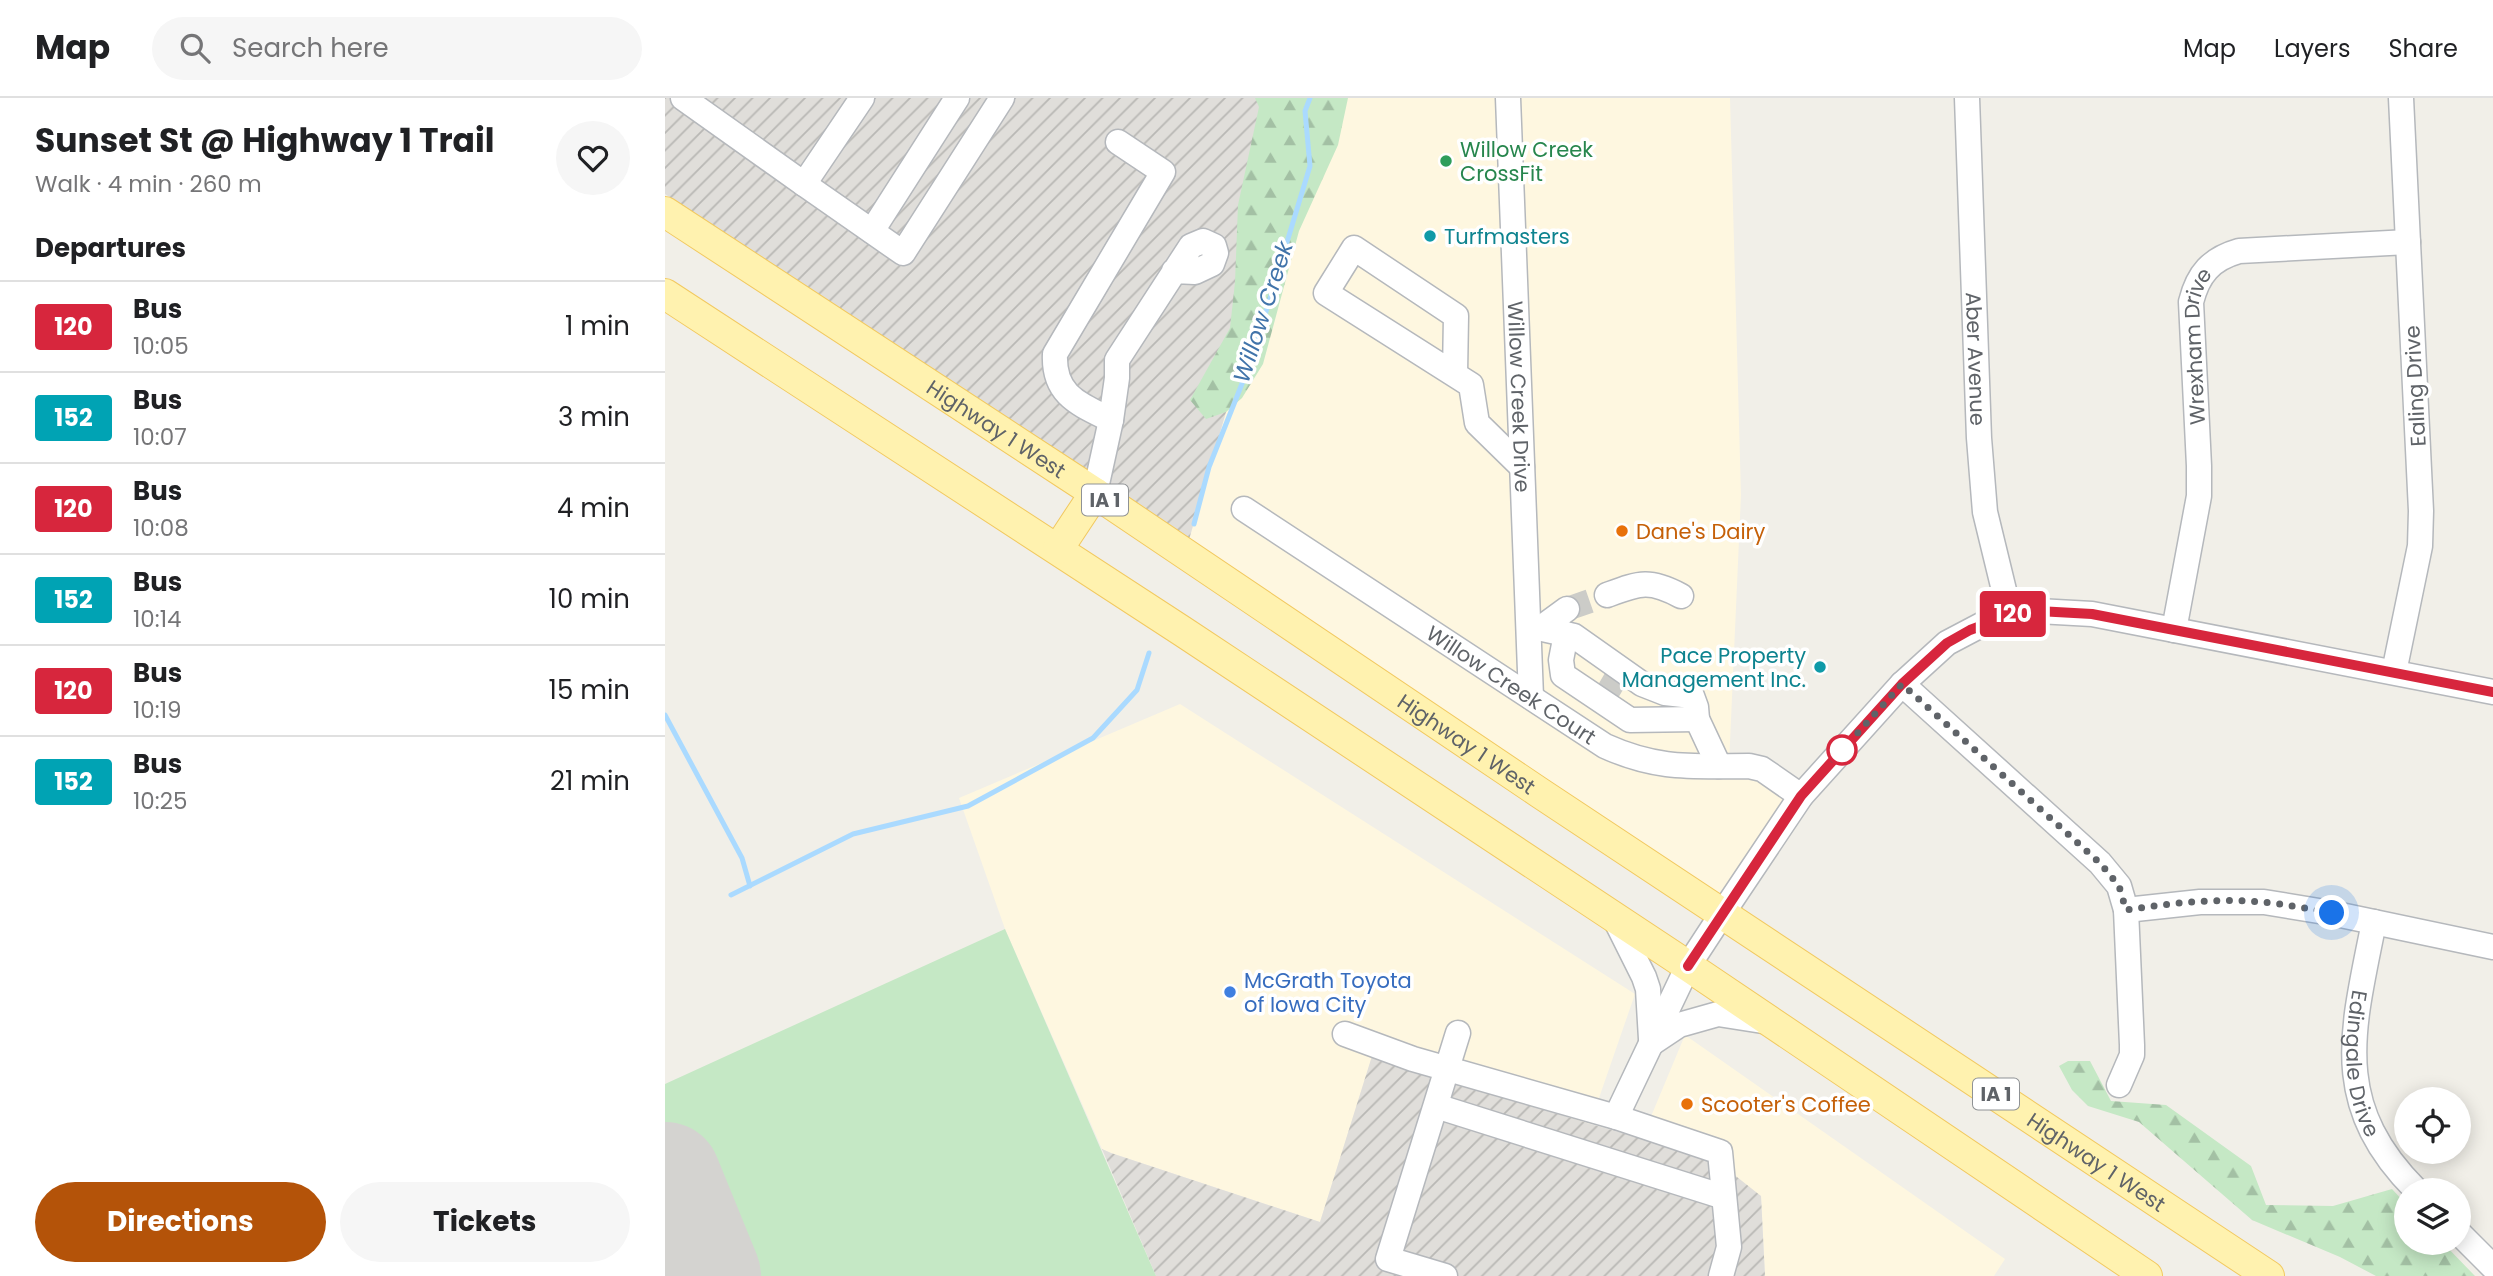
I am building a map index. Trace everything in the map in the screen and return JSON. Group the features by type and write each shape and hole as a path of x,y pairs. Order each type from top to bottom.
{"main road":[{"name":"Highway 1 West","path":"665,212 1095,493 1722,914 2269,1276"},
{"path":"665,294 1058,549 1688,966 2147,1276"},
{"path":"1058,549 1095,493"}],"street":[{"path":"804,184 862,98"},
{"path":"699,103 804,184 871,231 903,253 996,108 958,98 871,231"},
{"name":"Willow Creek Drive","path":"1508,98 1522,467 1535,627 1531,697"},
{"name":"Aber Avenue","path":"1967,98 1979,438 1985,512 2010,615"},
{"name":"Ealing Drive","path":"2394,672 2420,546 2421,511 2401,98"},
{"path":"1111,420 1075,402 1062,389 1054,367 1055,354 1163,172 1118,142"},
{"name":"Wrexham Drive","path":"2174,630 2199,496 2191,302 2200,276 2215,260 2239,251 2408,242"},
{"path":"1455,374 1456,316 1354,248 1326,293 1471,385 1477,423 1522,467"},
{"path":"1095,493 1111,420 1117,360 1174,271"},
{"name":"Willow Creek Court","path":"1244,509 1605,746 1643,761 1665,765 1749,765 1762,769 1801,796"},
{"path":"1607,595 1635,585 1658,584 1681,596"},
{"path":"1535,627 1567,609"},
{"path":"1616,1117 1688,966 1801,796 1902,684 1947,643 1970,630 2010,615 2065,611 2493,692"},
{"path":"1535,627 1579,639 1642,684 1665,694 1692,696 1697,719 1719,766"},
{"path":"1566,634 1562,660 1563,676 1604,698 1630,720 1697,719"},
{"path":"1902,684 2100,863 2119,886 2126,910 2132,1045 2132,1055 2119,1085"},
{"path":"1583,732 1604,698"},
{"path":"2126,910 2200,902 2264,902 2493,947"},
{"path":"1614,917 1644,976 1649,1001 1651,1043"},
{"name":"Edingale Drive","path":"2374,922 2354,1031 2355,1077 2370,1126 2383,1150 2404,1178"},
{"path":"1651,1043 1679,1025 1718,1014 1770,1022"},
{"path":"1445,1276 1408,1271 1388,1259 1458,1033"},
{"path":"1345,1034 1447,1069 1616,1117 1720,1152 1729,1247 1721,1276"},
{"path":"1436,1106 1724,1197"},
{"path":"2471,1245 2493,1267"}],"shaded area":[{"path":"665,98 1325,98 1226,412 1188,543 665,194"},
{"path":"1325,98 1730,98 1741,495 1729,765 1801,796 1731,901 1188,543 1226,412"},
{"path":"1180,704 1635,994 1590,1124 1372,1057 1320,1222 1102,1149 1005,929 959,798"},
{"path":"1685,1035 2005,1259 1994,1276 1765,1276 1761,1196 1642,1138"},
{"path":"1372,1056 1590,1124 1713,1158 1761,1196 1765,1276 1156,1276 1102,1149 1320,1222"}],"green space":[{"path":"1255,98 1348,98 1338,145 1299,231 1263,364 1242,398 1226,412 1206,419 1190,400 1230,328 1238,205 1259,107"},
{"path":"1005,929 1156,1276 745,1276 692,1147 665,1158 665,1084"},
{"path":"2068,1061 2090,1061 2111,1101 2166,1105 2251,1166 2266,1205 2333,1206 2392,1189 2394,1255 2455,1255 2475,1276 2376,1276 2340,1257 2252,1220 2139,1122 2088,1106 2072,1090 2059,1066"}],"waterway":[{"name":"Willow Creek","path":"1194,524 1209,467 1251,361 1310,166 1305,111 1310,98"},
{"name":"Willow Creek","path":"731,895 853,834 968,806 1093,738 1137,690 1149,653"},
{"path":"665,715 742,858 750,886"}],"taxiway":[{"path":"665,1212 680,1215"}],"runway":[{"path":"665,1178 705,1276"}],"tunnel":[{"path":"1567,609 1607,595"},
{"path":"1606,695 1620,671"}],"bus line":[{"name":"120","path":"1688,966 1801,796 1902,684 1947,643 1985,623 2010,615 2038,611 2092,614 2493,692"}],"place":[{"name":"Willow Creek CrossFit","path":"1446,161"},
{"name":"Turfmasters","path":"1430,236"},
{"name":"Dane's Dairy","path":"1622,531"},
{"name":"Pace Property Management Inc.","path":"1820,667"},
{"name":"McGrath Toyota of Iowa City","path":"1230,992"},
{"name":"Scooter's Coffee","path":"1687,1104"}],"route":[{"path":"1842,750 1833,760 1902,684 2100,863 2119,886 2126,910 2200,902 2244,901 2332,913"}]}
